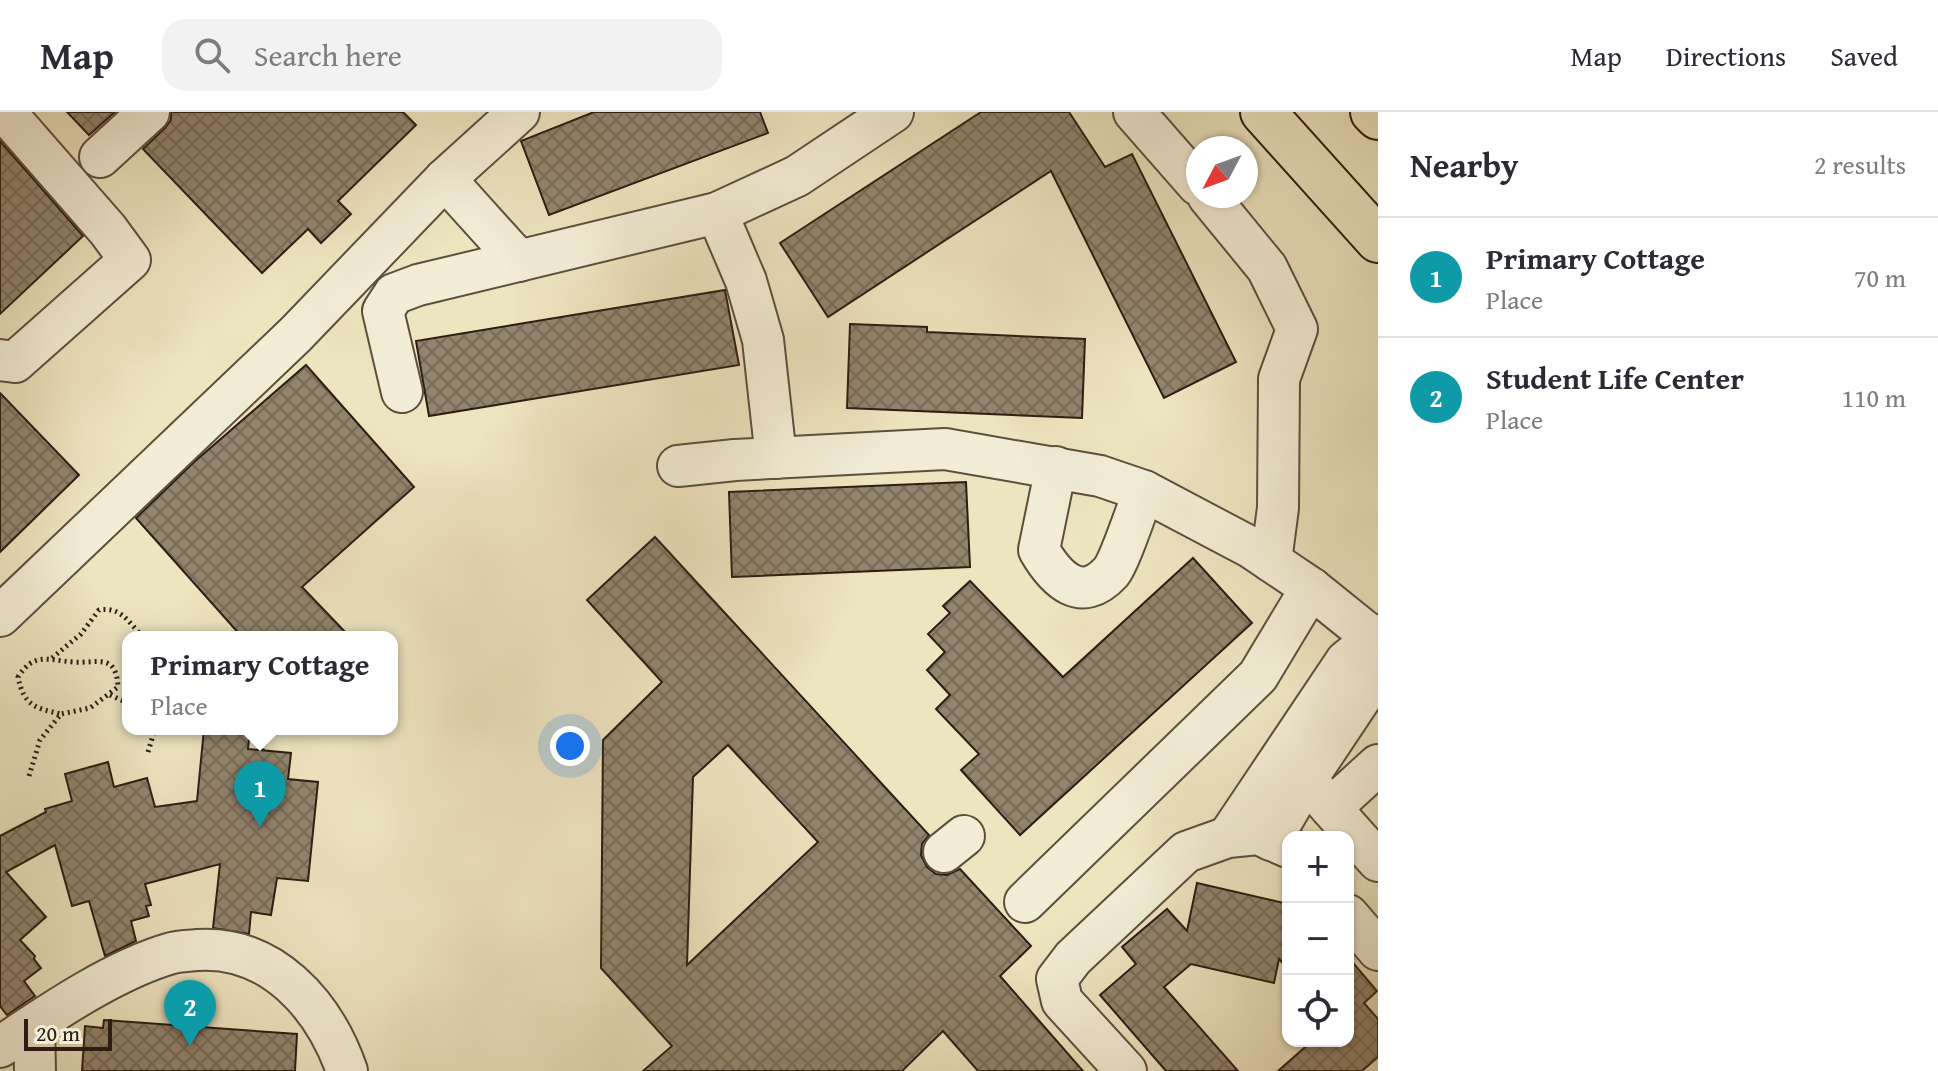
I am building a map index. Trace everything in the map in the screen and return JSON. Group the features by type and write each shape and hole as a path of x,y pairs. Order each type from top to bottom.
{"main road":[{"path":"1263,112 1378,240"},
{"path":"1373,112 1378,117"}],"lane":[{"path":"0,360 15,362 130,260 108,230 5,112"},
{"path":"100,157 149,112"},
{"path":"0,616 296,334 445,179 519,112"},
{"path":"402,392 383,311 394,294 418,285 717,213 797,176 893,112"},
{"path":"1134,112 1186,171"},
{"path":"445,179 519,261"},
{"path":"1218,208 1267,268 1297,329 1279,379 1278,508 1271,561"},
{"path":"717,213 746,281 763,340 776,458"},
{"path":"678,466 945,449 1100,476 1144,491 1250,547 1311,588 1377,650 1346,661 1305,783 1280,844 1258,834 1228,837 1186,852 1073,958 1057,979 1062,1001 1126,1071"},
{"path":"1056,467 1039,550 1052,572 1072,586 1093,586 1113,570 1144,491"},
{"path":"1015,904 1258,676 1311,588"},
{"path":"1228,837 1305,783 1373,781"},
{"path":"1305,783 1378,861"},
{"path":"1354,922 1378,950"},
{"path":"0,1047 124,972 174,952 217,949 254,958 287,977 325,1021 347,1071"},
{"path":"34,1025 35,1071"}],"path":[{"path":"51,659 81,634 99,610 108,608 119,611 137,631"},
{"path":"34,661 105,661 114,668 118,677 118,687 110,695 90,708 61,714 31,706 20,688 18,677 34,661"},
{"path":"110,695 122,700"},
{"path":"29,776 40,740 61,714"},
{"path":"148,752 153,735"},
{"path":"262,750 267,735"}],"building":[{"path":"67,112 115,112 89,135"},
{"path":"171,112 403,112 416,125 338,201 351,214 321,243 308,229 262,273 143,149 165,128 171,120"},
{"path":"594,112 760,112 768,133 549,215 521,141"},
{"path":"981,112 1069,112 1105,167 1132,154 1236,362 1164,398 1051,171 828,317 780,243"},
{"path":"0,141 83,236 0,314"},
{"path":"725,290 739,365 429,416 416,341"},
{"path":"850,324 927,327 927,332 1085,339 1082,418 847,408"},
{"path":"306,365 414,487 302,587 344,631 237,631 136,518 193,463"},
{"path":"0,393 79,475 0,552"},
{"path":"966,482 970,567 732,577 729,492"},
{"path":"655,537 929,835 922,844 921,855 927,867 936,874 947,875 960,869 1031,946 1000,976 1083,1071 978,1071 943,1031 902,1071 643,1071 672,1046 601,968 603,740 662,682 587,600","holes":["728,745 818,842 687,965 693,777"]},
{"path":"1193,558 1252,623 1020,835 961,770 979,754 936,709 950,695 927,670 945,652 928,634 950,613 943,606 970,581 1063,677"},
{"path":"203,735 249,735 248,749 291,753 288,779 318,782 308,881 277,878 271,915 251,912 249,934 213,928 220,864 145,884 151,905 146,906 149,916 131,921 136,941 105,956 89,901 72,906 55,845 6,872 46,917 20,940 41,968 24,981 35,996 7,1015 0,1006 0,836 46,812 45,809 72,801 65,774 108,762 114,787 147,778 155,807 197,801"},
{"path":"1197,883 1282,903 1282,962 1279,959 1274,983 1191,964 1164,987 1238,1071 1166,1071 1100,995 1136,964 1122,947 1167,909 1187,931"},
{"path":"1354,964 1377,991 1364,1003 1378,1019 1378,1057 1362,1071 1278,1071 1305,1047 1354,1047"},
{"path":"104,1020 297,1034 295,1071 82,1071 85,1026 103,1028"}],"place":[{"name":"Primary Cottage","path":"260,827"},
{"name":"Student Life Center","path":"190,1046"}]}
